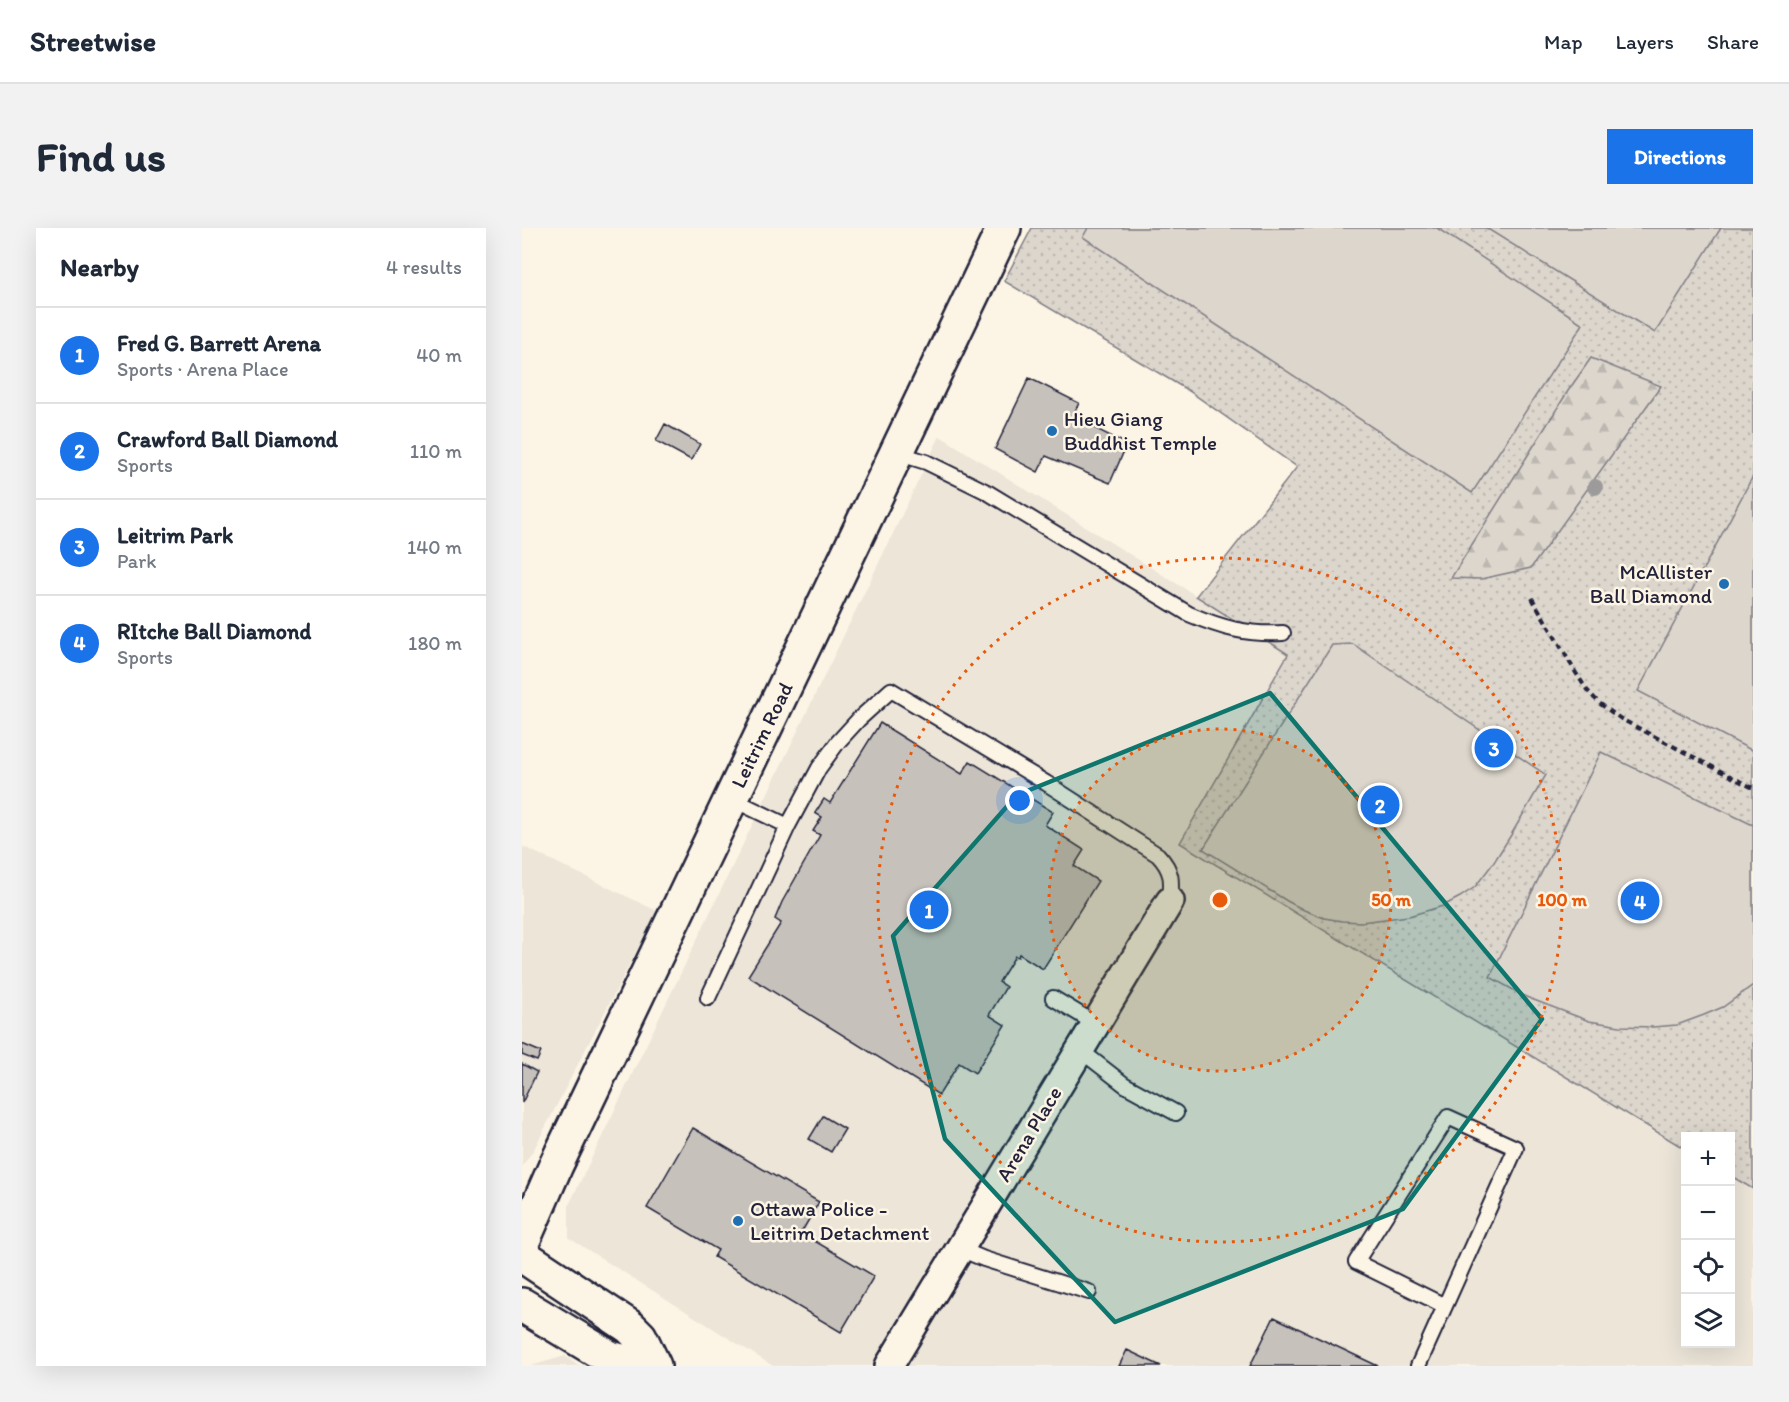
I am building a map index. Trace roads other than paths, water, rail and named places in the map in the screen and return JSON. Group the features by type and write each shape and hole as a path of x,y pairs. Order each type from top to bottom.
{"main road":[{"name":"Leitrim Road","path":"522,1243 561,1155 1004,228"},
{"path":"522,1255 630,1328 640,1337 654,1366"},
{"path":"522,1305 610,1358 654,1366"}],"street":[{"name":"Arena Place","path":"889,1366 1170,902"}],"lane":[{"path":"897,453 926,462 987,492 1189,614 1218,626 1243,632 1283,633"},
{"path":"708,998 788,826 819,768 859,719 891,690 1046,783 1158,855 1167,865 1172,883 1170,902"},
{"path":"732,799 788,826"},
{"path":"1053,998 1096,1024"},
{"path":"1080,1050 1125,1085 1176,1113"},
{"path":"1418,1366 1445,1306 1516,1148 1449,1117 1356,1262 1445,1306"},
{"path":"960,1249 984,1259 1089,1292"}],"place":[{"name":"Hieu Giang Buddhist Temple","path":"1052,431"},
{"name":"McAllister Ball Diamond","path":"1724,584"},
{"name":"Leitrim Park","path":"1494,748"},
{"name":"Crawford Ball Diamond","path":"1380,805"},
{"name":"RItche Ball Diamond","path":"1640,901"},
{"name":"Fred G. Barrett Arena","path":"929,910"},
{"name":"Ottawa Police - Leitrim Detachment","path":"738,1221"}]}
